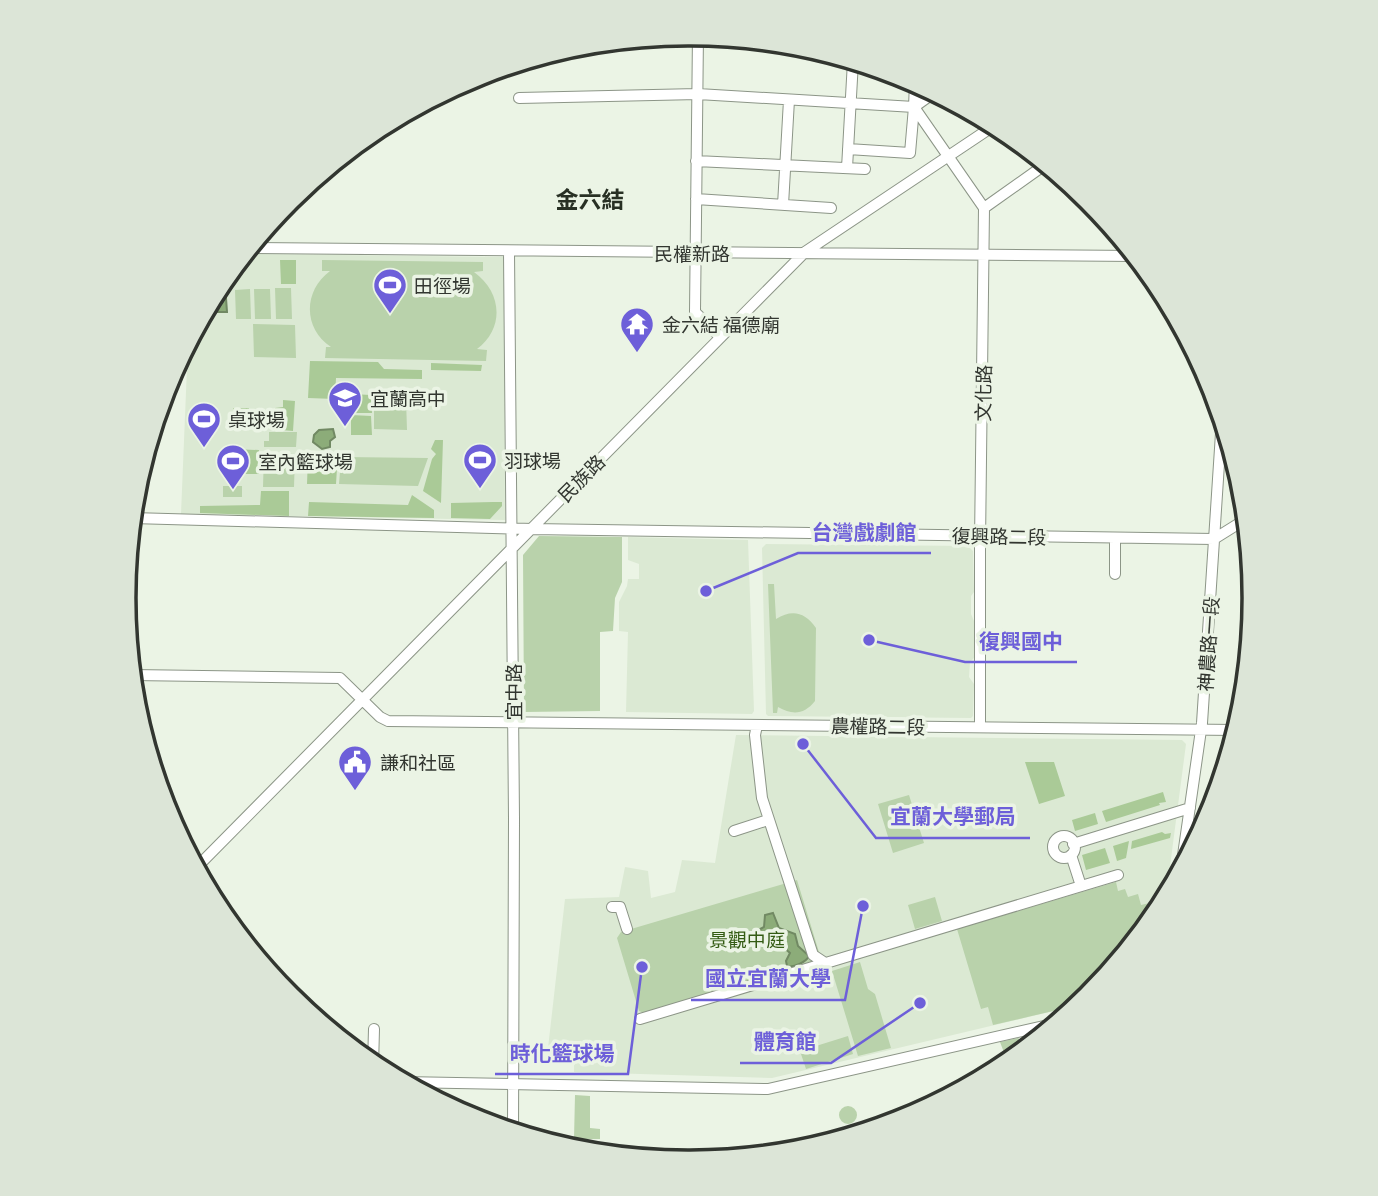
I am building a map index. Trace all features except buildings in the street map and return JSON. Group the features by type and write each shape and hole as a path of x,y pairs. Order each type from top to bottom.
{"street":[{"path":"698,46 695,312 720,337"},
{"path":"847,168 852,70"},
{"path":"519,98 698,94 914,107 925,99"},
{"path":"848,149 910,153 915,94"},
{"path":"783,205 789,100"},
{"path":"914,107 984,208 1037,170"},
{"name":"民族路","path":"203,860 805,252 985,132"},
{"path":"696,161 865,169"},
{"path":"696,199 831,208"},
{"name":"文化路","path":"980,727 984,208"},
{"name":"民權新路","path":"262,248 1122,256"},
{"name":"宜中路","path":"509,251 513,1122"},
{"name":"神農路一段","path":"1185,842 1201,730 1208,652 1220,446"},
{"name":"復興路二段","path":"142,518 531,529 1214,539"},
{"path":"1214,539 1237,525"},
{"path":"1115,538 1115,574"},
{"name":"農權路二段","path":"142,675 340,678 380,717 388,721 1226,730"},
{"path":"757,724 755,735 762,799 813,955 825,963"},
{"path":"1073,844 1190,808"},
{"path":"734,831 768,820"},
{"path":"1065,835 1072,840 1074,851 1071,855 1059,856 1054,844 1057,838 1065,835"},
{"path":"1071,855 1081,886"},
{"path":"640,1019 1118,875"},
{"path":"612,907 620,907 627,929"},
{"path":"425,1083 768,1089 1035,1028"},
{"path":"373,1051 374,1029"}],"shaded area":[{"name":"宜蘭高中","path":"257,254 504,257 505,520 181,514 187,368 230,291"},
{"path":"280,260 296,260 296,284 281,284"},
{"path":"226,298 227,312 217,312"},
{"path":"310,361 378,362 384,369 422,370 422,379 336,378 335,399 308,398"},
{"path":"431,363 482,365 481,371 431,370"},
{"path":"351,394 371,395 372,413 352,413"},
{"path":"283,400 295,401 293,431 282,430 282,419 275,413 275,408 283,407"},
{"path":"233,408 249,408 248,428 233,427"},
{"path":"351,415 371,416 372,435 351,435"},
{"path":"333,429 335,437 330,441 330,447 322,449 313,442 314,435 319,430"},
{"path":"435,440 443,440 441,503 423,491 432,459 436,454 431,449"},
{"path":"231,449 259,450 259,474 230,474"},
{"path":"308,457 334,457 337,468 336,484 307,484"},
{"path":"261,491 289,491 289,516 200,513 200,506 260,505"},
{"path":"412,495 434,510 434,518 308,516 309,502 408,505"},
{"path":"502,502 502,506 490,519 451,518 451,503"},
{"path":"628,537 748,540 752,714 626,712 628,632 619,631 619,602 628,579 639,579 639,564 628,560"},
{"path":"766,544 968,546 973,551 974,592 971,596 971,614 974,621 974,658 970,662 969,677 974,684 973,716 768,716 762,548"},
{"path":"736,735 1182,740 1186,744 1170,869 1127,934 1080,989 1056,1011 772,1078 574,1072 574,1058 547,1057 565,899 619,897 625,867 648,871 651,898 675,892 682,860 715,863"},
{"path":"1025,762 1054,762 1065,796 1039,804"},
{"path":"1163,792 1166,802 1106,822 1102,811"},
{"path":"1095,813 1098,824 1075,831 1072,820"},
{"path":"1162,832 1171,833 1170,838 1131,849 1132,841"},
{"path":"1129,841 1126,858 1117,861 1113,846"},
{"path":"1105,848 1110,863 1086,870 1082,855"},
{"path":"773,913 779,928 795,934 798,946 809,956 803,962 787,966 790,953 772,937 765,939 760,946 743,943 742,939 764,927 765,915"}],"green space":[{"path":"322,260 483,262 483,271 474,272 490,290 496,310 492,331 477,349 487,350 486,361 325,358 326,347 331,347 315,330 310,310 315,289 330,271 322,271"},
{"path":"275,288 291,288 292,319 276,319"},
{"path":"250,289 251,319 236,319 235,290"},
{"path":"254,289 270,289 271,319 255,319"},
{"path":"253,324 295,325 296,358 254,357"},
{"path":"374,398 406,399 407,430 374,429"},
{"path":"269,432 297,432 296,447 264,447 264,441 269,441"},
{"path":"264,453 295,454 294,487 263,487"},
{"path":"344,457 428,458 418,486 339,484 341,460"},
{"name":"室內籃球場","path":"223,486 242,486 242,497 223,497"},
{"path":"539,536 622,537 622,582 615,598 613,631 600,632 600,711 524,712 523,555"},
{"path":"768,584 774,584 776,619 793,613 803,615 816,628 815,701 802,711 793,712 778,707 777,713 773,713"},
{"path":"909,795 924,843 893,853 878,804"},
{"name":"景觀中庭","path":"797,880 822,962 646,1014 639,1011 617,938 621,932"},
{"path":"1116,882 1118,891 1125,889 1128,897 1138,894 1141,905 1149,903 1104,962 1056,1010 993,1025 988,1007 981,1009 957,929"},
{"path":"935,897 942,921 915,929 908,905"},
{"path":"860,962 868,989 875,994 891,1048 858,1056 832,971"},
{"path":"848,1036 853,1054 806,1069 800,1051"},
{"path":"1018,1038 1020,1040 1004,1051 1000,1042"},
{"path":"575,1095 590,1096 590,1128 600,1129 600,1139 574,1138"},
{"path":"848,1106 854,1109 857,1115 854,1121 848,1124 842,1121 839,1115 842,1109"}],"place":[{"name":"田徑場","path":"390,315"},
{"name":"金六結 福德廟","path":"637,354"},
{"name":"宜蘭高中","path":"345,428"},
{"name":"桌球場","path":"204,449"},
{"name":"羽球場","path":"480,490"},
{"name":"室內籃球場","path":"233,491"},
{"name":"台灣戲劇館","path":"706,591"},
{"name":"復興國中","path":"869,640"},
{"name":"宜蘭大學郵局","path":"803,744"},
{"name":"謙和社區","path":"355,792"},
{"name":"國立宜蘭大學","path":"863,906"},
{"name":"時化籃球場","path":"642,967"},
{"name":"體育館","path":"920,1003"}],"district":[{"name":"金六結","path":"590,199"}]}
